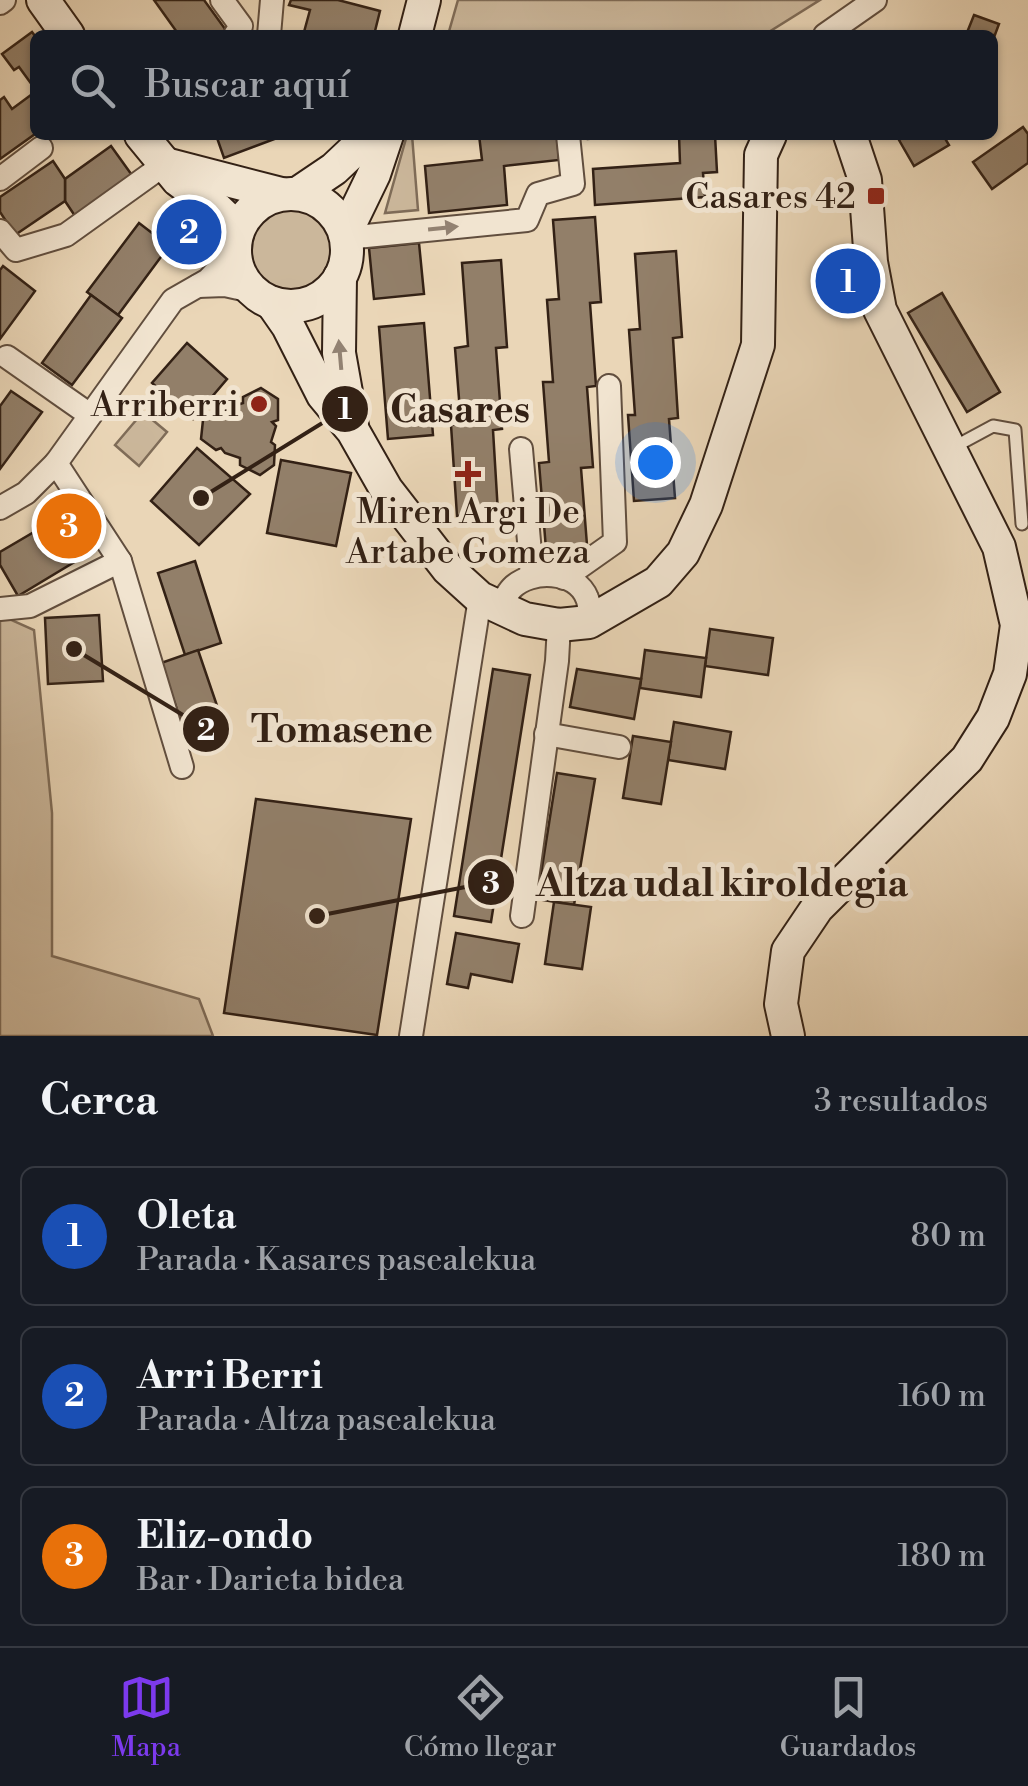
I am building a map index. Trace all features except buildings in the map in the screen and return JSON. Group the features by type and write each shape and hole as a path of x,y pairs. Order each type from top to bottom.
{"street":[{"path":"43,0 64,30"},
{"path":"222,0 241,26 238,30"},
{"path":"269,30 272,0"},
{"path":"416,30 424,0"},
{"path":"832,30 875,0"},
{"path":"144,140 186,187 218,209 236,241 237,268 288,326 323,395 353,431 386,488 448,569 489,603 525,620 574,623 658,582 684,553 706,505 758,345 761,156 768,140"},
{"path":"0,508 26,493 56,463 166,308 218,272 255,206 289,194 334,169 365,140"},
{"path":"345,236 385,140"},
{"path":"345,236 527,220 538,194 573,184 569,140"},
{"path":"788,1036 781,1004 788,951 817,908 967,758 993,718 1010,674 1017,625 999,547 880,310 871,262 864,180 852,140"},
{"path":"0,179 40,148"},
{"path":"0,232 16,250 66,235 166,164 315,199 330,210 345,236 339,354 353,431"},
{"path":"198,286 225,286 294,306 315,301 340,276"},
{"path":"7,358 90,415"},
{"path":"564,578 615,542 608,386"},
{"path":"520,449 532,576"},
{"path":"56,463 120,562 182,767"},
{"path":"0,609 30,606 120,562"},
{"path":"412,1036 489,603 532,576 564,578 588,598 574,623 546,734 522,916"},
{"path":"546,734 619,747"}],"lane":[{"path":"950,448 993,426 1015,430 1022,524"}],"shaded area":[{"path":"458,0 820,0 772,30 449,30"},
{"path":"406,140 412,140 418,210 385,213"},
{"path":"290,207 306,210 320,219 329,233 329,265 320,279 306,288 290,291 274,288 260,279 251,265 248,249 251,233 260,219 274,210"},
{"path":"143,412 167,432 139,466 115,445"},
{"path":"0,615 34,630 52,813 52,956 199,999 213,1036 0,1036"}],"place":[{"name":"Casares 42","path":"876,196"},
{"name":"Arri Berri","path":"189,232"},
{"name":"Oleta","path":"848,281"},
{"name":"Arriberri","path":"259,404"},
{"name":"Miren Argi De Artabe Gomeza","path":"468,474"},
{"name":"Casares","path":"201,498"},
{"name":"Eliz-ondo","path":"69,526"},
{"name":"Tomasene","path":"74,649"},
{"name":"Altza udal kiroldegia","path":"317,916"}]}
